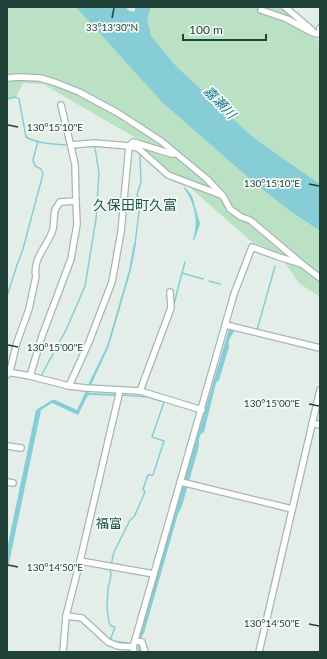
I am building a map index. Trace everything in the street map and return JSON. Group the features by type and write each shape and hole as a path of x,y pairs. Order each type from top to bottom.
{"street":[{"path":"285,7 319,36"},
{"path":"262,10 286,19 319,36"},
{"path":"319,36 320,28"},
{"path":"7,78 40,78 54,82 79,92 131,121 160,141 208,179 223,196 230,209 241,217 250,220 320,278"},
{"path":"31,373 42,336 70,259 77,224 75,164 62,105"},
{"path":"69,386 89,342 112,282 121,232 129,146 133,142 175,154"},
{"path":"71,145 94,143 138,148 168,175 223,196"},
{"path":"7,373 11,367 17,342 29,309 36,276 35,272 37,261 42,249 52,233 55,209 60,202 76,201"},
{"path":"66,616 82,618 108,642 134,650 135,641 202,410 229,326 234,294 252,247 302,264"},
{"path":"140,391 170,308 170,292"},
{"path":"229,326 320,348"},
{"path":"7,373 31,373 69,386 119,393 140,391 202,410"},
{"path":"259,652 320,390"},
{"path":"63,652 66,616 119,393"},
{"path":"312,423 320,425"},
{"path":"7,446 20,448"},
{"path":"181,482 292,509"},
{"path":"80,561 154,574"},
{"path":"135,641 142,642 145,652"}],"green space":[{"path":"7,7 90,7 293,213 320,231 320,297 300,284 278,253 252,242 179,178 141,149 141,141 43,84 23,83 16,97 7,99"},
{"path":"148,7 279,7 309,29 312,35 320,42 320,184 254,138 177,67 151,36 145,26"}],"water":[{"name":"嘉瀬川","path":"76,7 126,7 128,10 134,12 136,7 151,7 147,19 151,36 177,67 254,138 320,184 320,231 293,213 257,185 162,102"},
{"path":"185,187 192,196 200,224 194,241 196,226 195,213 191,200 184,188"},
{"path":"134,243 136,244 131,270 109,346 91,385 88,385 107,346 129,270"},
{"path":"229,329 235,330 229,340 229,347 219,380 216,383 204,432 201,434 199,439 199,446 182,506 178,514 144,633 141,638 140,644 142,652 138,652 137,639"},
{"path":"86,391 89,391 89,393 116,394 116,396 88,395 78,415 52,403 41,410 7,573 7,549 36,410 52,400 55,400 77,410"}],"waterway":[{"path":"7,99 16,97 19,99 26,137 41,142 68,145"},
{"path":"7,296 23,249 43,174 41,169 35,166 33,160 38,141"},
{"path":"34,374 41,376 66,330 85,286 96,219 99,173 95,148"},
{"path":"135,244 140,204 137,195 141,182 140,155"},
{"path":"182,273 185,262"},
{"path":"257,330 275,266"},
{"path":"173,308 182,273 203,279"},
{"path":"209,281 220,284"},
{"path":"255,329 320,345"},
{"path":"111,565 114,552 130,520 134,517 145,492 143,489 148,475 153,475 164,441 152,437 164,402 148,397 121,395"},
{"path":"110,568 111,575 108,589 107,607 109,622 111,626 115,627 111,638 112,641 128,643"}],"district":[{"name":"久保田町久富","path":"135,205"},
{"name":"福富","path":"109,523"}]}
